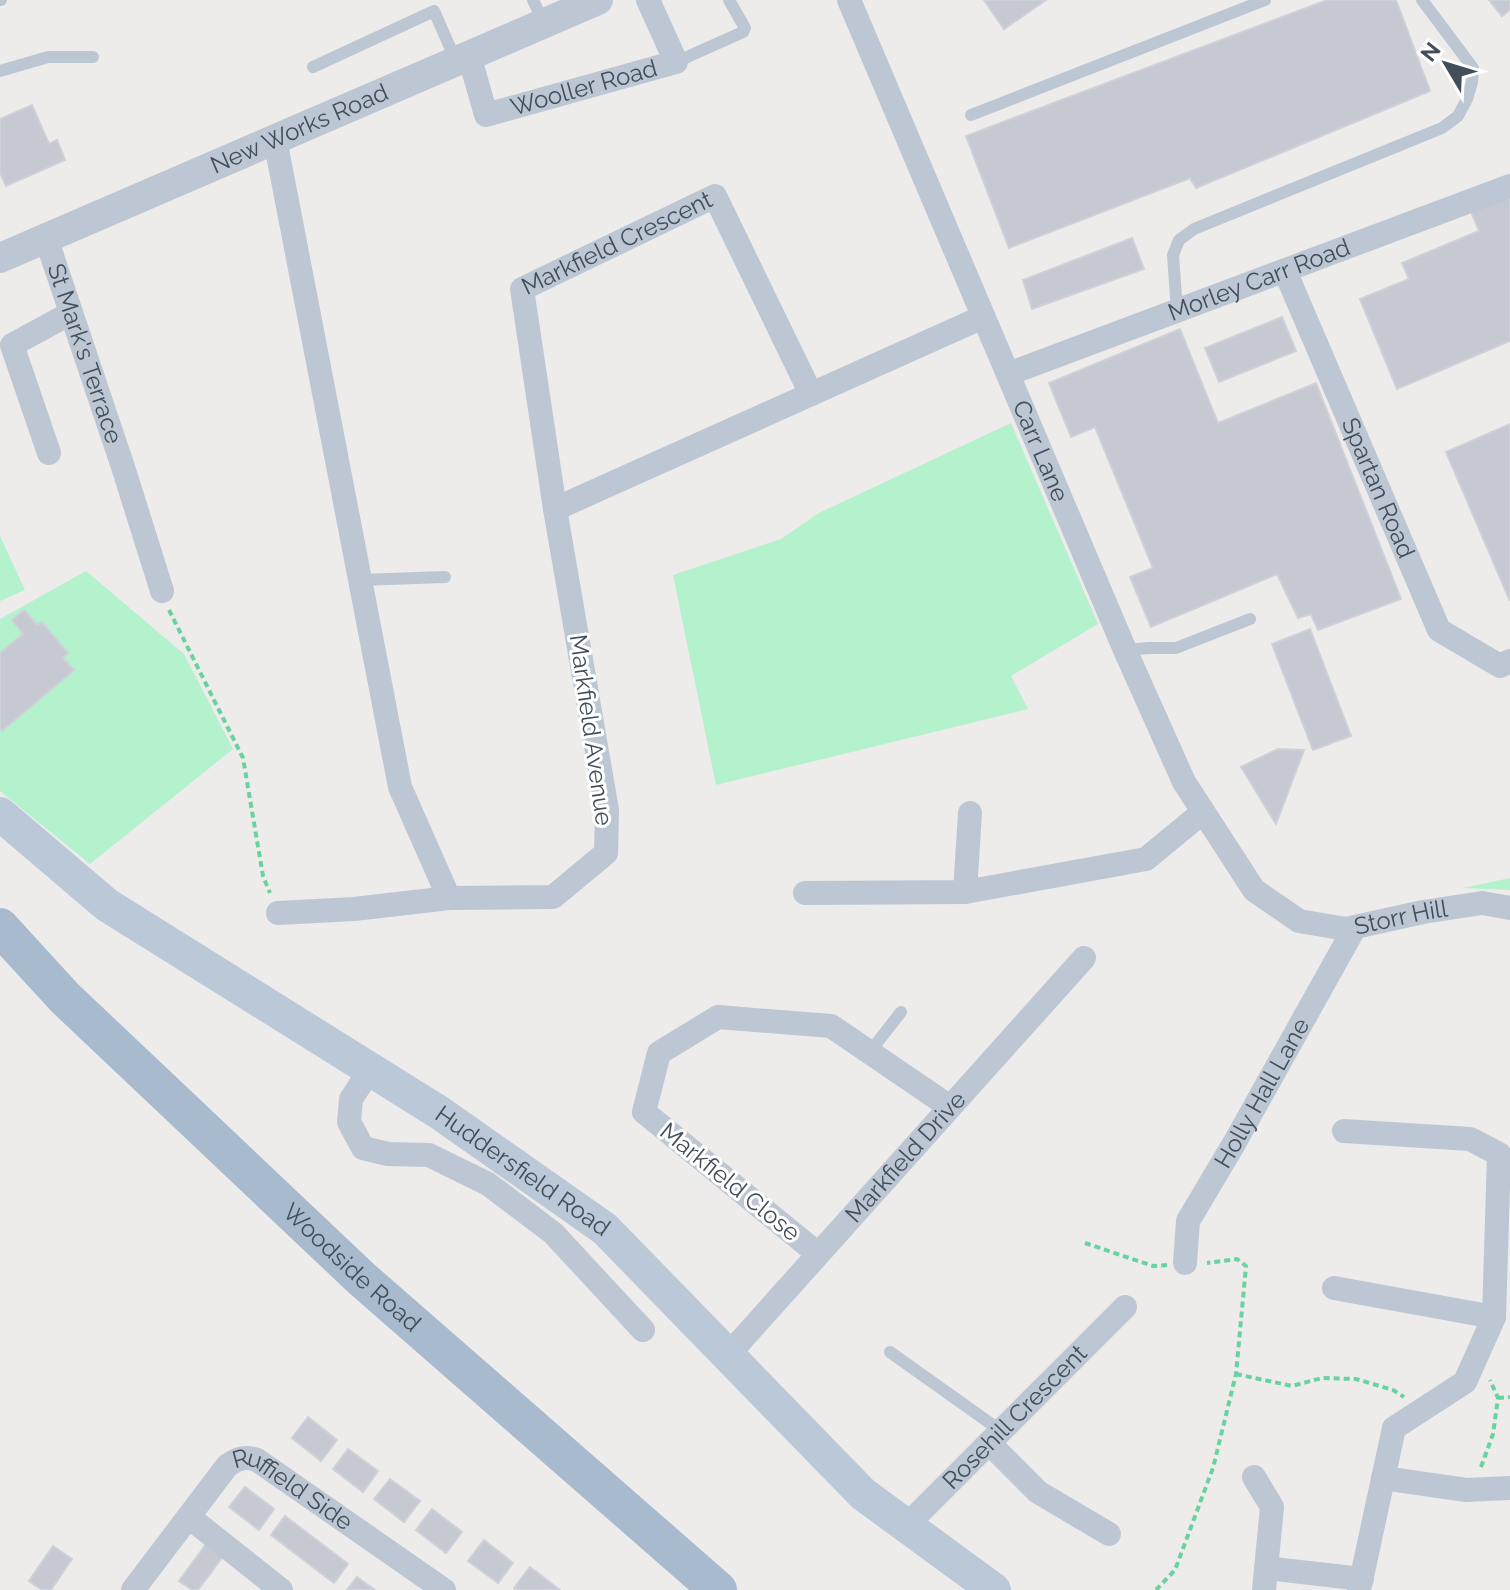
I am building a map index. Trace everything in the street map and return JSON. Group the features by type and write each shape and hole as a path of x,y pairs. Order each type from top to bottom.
{"main road":[{"name":"Huddersfield Road","path":"0,814 107,905 440,1113 605,1229 863,1494 994,1590"},
{"name":"Woodside Road","path":"0,927 65,998 362,1279 718,1590"}],"street":[{"name":"New Works Road","path":"0,258 462,58 539,12 598,0"},
{"name":"Wooller Road","path":"462,58 486,115 676,62 648,0"},
{"name":"Carr Lane","path":"849,0 1184,782 1254,890"},
{"path":"275,139 400,787 449,898"},
{"name":"Morley Carr Road","path":"1008,374 1510,186"},
{"name":"Markfield Crescent","path":"555,509 522,289 715,196 811,394"},
{"name":"St Mark's Terrace","path":"46,238 162,591"},
{"name":"Spartan Road","path":"1285,271 1439,630 1500,666 1510,661"},
{"path":"49,453 12,345 71,313"},
{"path":"555,509 983,317"},
{"name":"Markfield Avenue","path":"278,913 354,909 449,898 553,897 606,853 607,810 555,509"},
{"path":"805,893 965,892 1146,859 1203,812"},
{"path":"965,892 970,813"},
{"name":"Storr Hill","path":"1254,890 1299,921 1346,929 1482,903 1510,908"},
{"name":"Holly Hall Lane","path":"1185,1263 1188,1221 1355,927"},
{"name":"Markfield Drive","path":"728,1355 1084,958"},
{"name":"Markfield Close","path":"818,1254 644,1112 659,1053 718,1017 831,1026 950,1107"},
{"path":"370,1070 351,1099 349,1122 363,1148 388,1154 429,1155 488,1184 553,1233 643,1330"},
{"path":"1254,1477 1272,1507 1265,1579 1360,1585 1394,1428 1465,1382 1494,1317 1499,1154 1470,1139 1344,1131"},
{"path":"1334,1288 1494,1317"},
{"name":"Rosehill Crescent","path":"906,1526 1125,1307"},
{"path":"995,1437 1038,1492 1109,1534"},
{"name":"Ruffield Side","path":"133,1590 227,1466 235,1460 249,1457 444,1590"},
{"path":"1383,1478 1466,1490 1510,1488"},
{"path":"189,1517 281,1590"}],"lane":[{"path":"313,67 434,11 445,0"},
{"path":"676,62 743,32 745,28 729,0"},
{"path":"971,115 1265,0"},
{"path":"1177,311 1173,255 1179,240 1194,229 1442,128 1458,116 1467,99 1473,68 1422,0"},
{"path":"434,11 462,58"},
{"path":"0,71 48,57 93,57"},
{"path":"360,580 445,577"},
{"path":"1125,650 1176,648 1250,619"},
{"path":"869,1053 901,1012"},
{"path":"890,1352 995,1437"}],"path":[{"path":"162,591 243,758 263,876 278,913"},
{"path":"1085,1243 1153,1266 1216,1264 1237,1259 1246,1266 1236,1374 1213,1468 1175,1570 1156,1590"},
{"path":"1479,1352 1498,1398 1493,1434 1482,1461 1479,1490"},
{"path":"1236,1374 1292,1386 1322,1378 1356,1379 1393,1390 1425,1408"},
{"path":"1498,1398 1510,1397"}],"green space":[{"path":"1011,423 1098,624 1011,676 1028,709 716,785 673,575 781,539 819,513"},
{"path":"0,536 25,590 0,601"},
{"path":"86,571 184,654 233,749 90,864 0,791 0,619"},
{"path":"1510,878 1510,890 1463,888"}],"building":[{"path":"984,0 1046,0 1004,29"},
{"path":"1327,0 1396,0 1430,91 1196,188 1190,178 1009,248 966,136"},
{"path":"1489,0 1510,0 1510,10 1502,16"},
{"path":"32,105 49,144 57,140 65,160 6,186 0,173 0,119"},
{"path":"1510,191 1510,341 1397,389 1360,299 1409,279 1402,263 1479,231 1470,209"},
{"path":"1132,238 1144,269 1032,309 1023,280"},
{"path":"1282,317 1296,351 1219,382 1205,348"},
{"path":"1180,329 1218,423 1316,383 1401,599 1318,630 1311,614 1298,618 1277,574 1151,627 1130,577 1153,568 1095,427 1071,437 1049,383"},
{"path":"1510,424 1510,601 1446,452"},
{"path":"24,610 37,625 42,622 68,653 63,658 74,670 2,731 0,653 23,634 12,620"},
{"path":"1310,629 1351,736 1313,750 1272,644"},
{"path":"1278,749 1304,750 1276,824 1241,767"},
{"path":"308,1417 337,1440 321,1461 292,1438"},
{"path":"348,1449 378,1471 363,1492 333,1469"},
{"path":"390,1479 420,1501 404,1522 374,1499"},
{"path":"245,1487 274,1509 259,1530 229,1507"},
{"path":"432,1509 462,1532 446,1553 416,1530"},
{"path":"285,1516 348,1564 334,1583 271,1535"},
{"path":"484,1540 513,1563 498,1583 468,1561"},
{"path":"207,1543 224,1555 198,1590 192,1590 179,1581"},
{"path":"53,1546 72,1559 51,1590 42,1590 29,1581"},
{"path":"530,1567 560,1590 514,1588"},
{"path":"357,1577 375,1590 347,1590"}]}
